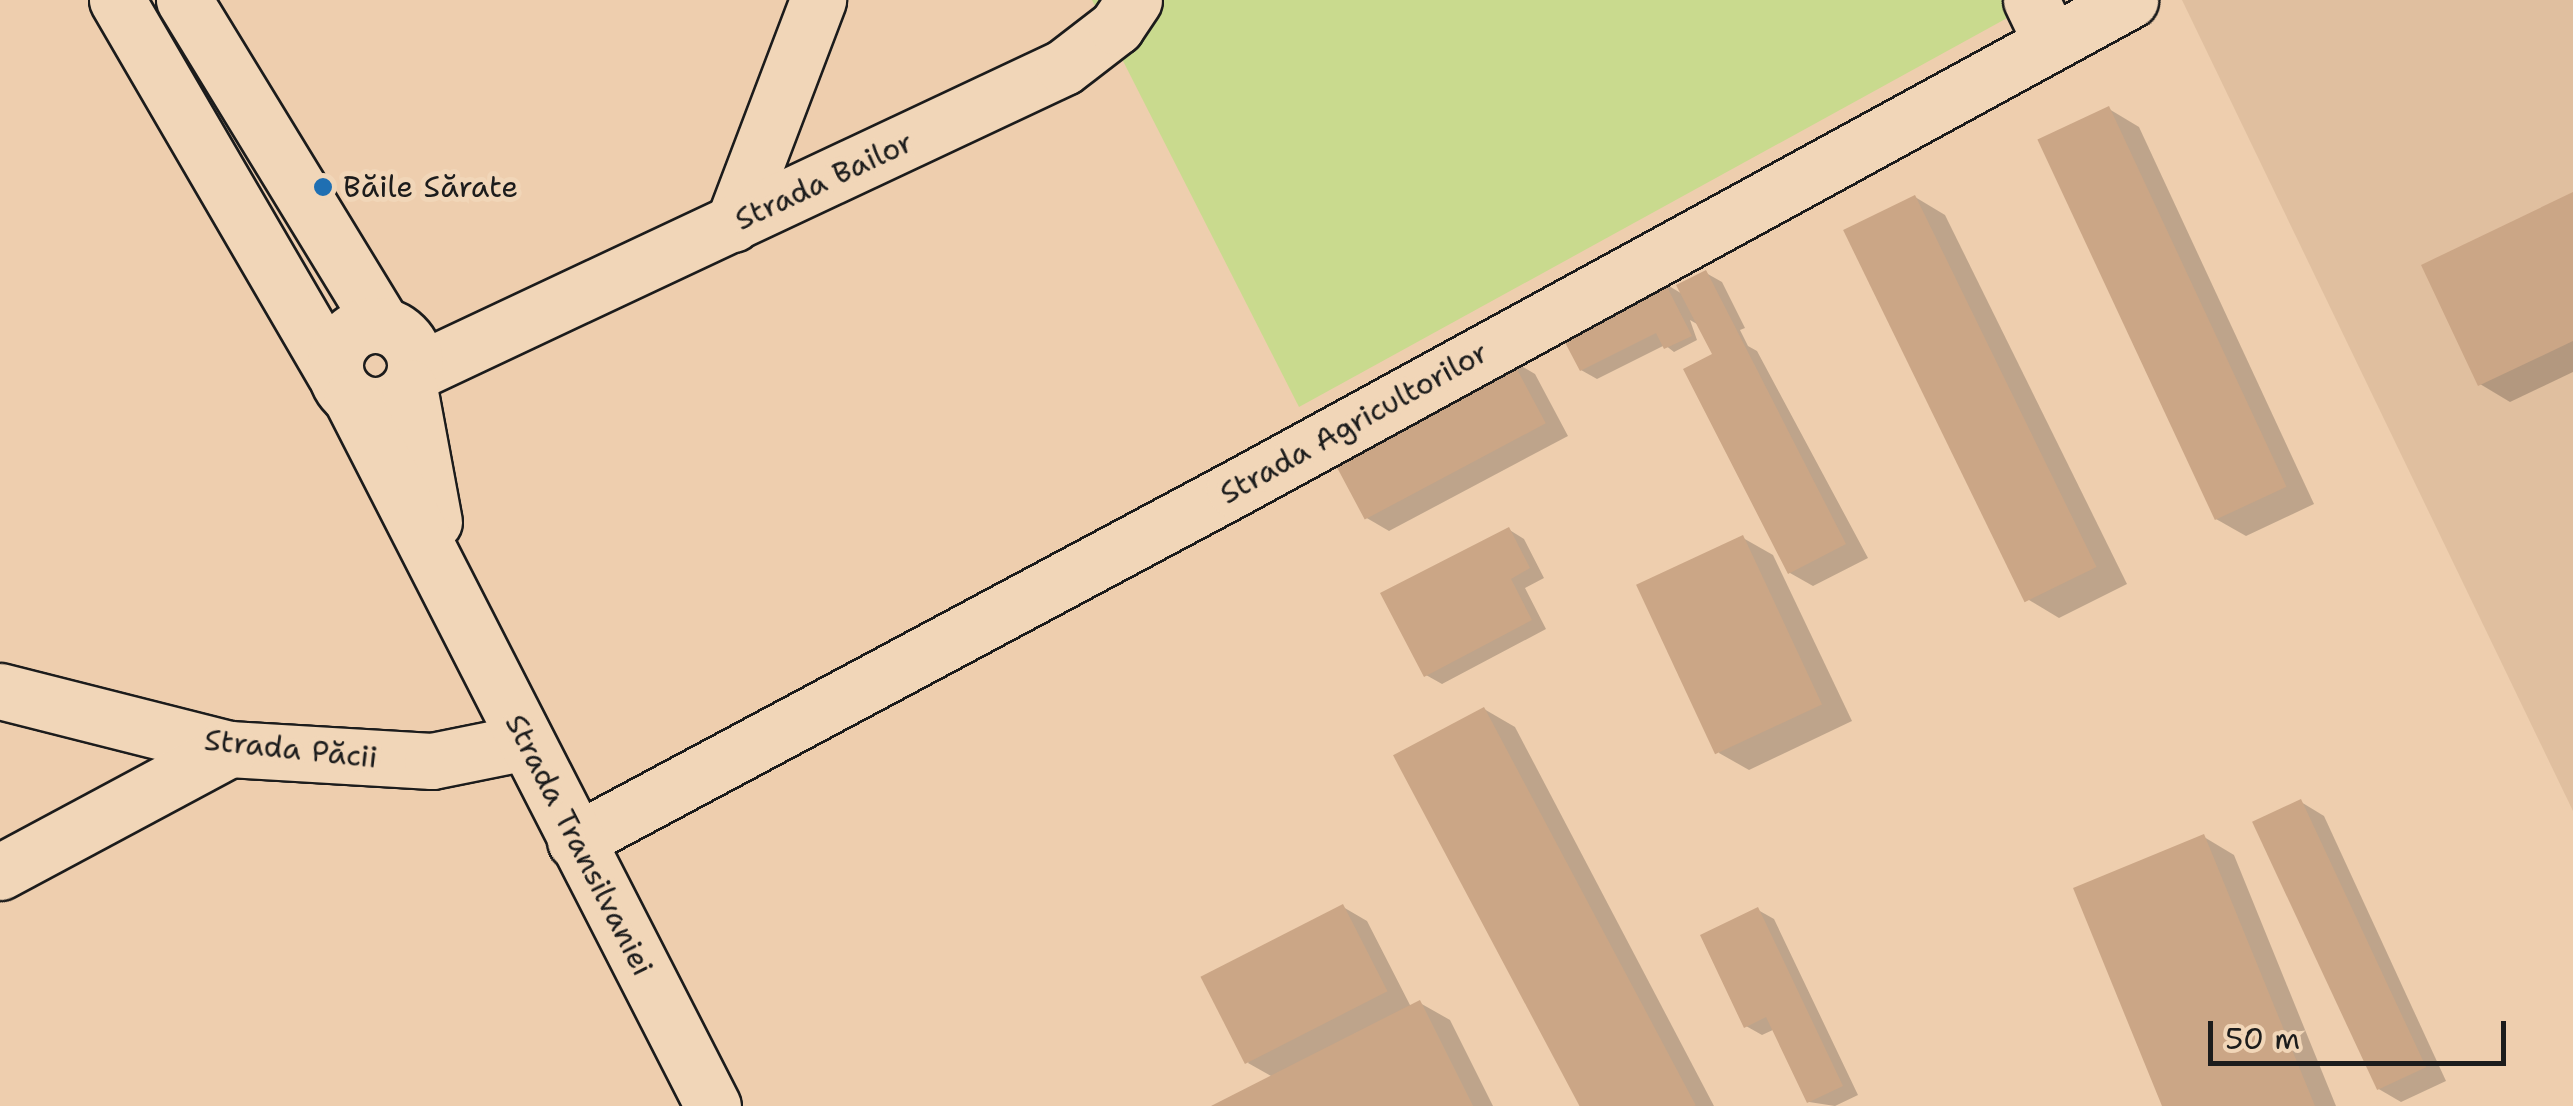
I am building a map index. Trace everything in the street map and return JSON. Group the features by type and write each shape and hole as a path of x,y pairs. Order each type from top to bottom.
{"street":[{"name":"Strada Transilvaniei","path":"117,0 343,385 713,1106"},
{"name":"Strada Transilvaniei","path":"184,0 401,354 446,584"},
{"path":"733,224 818,0"},
{"name":"Strada Bailor","path":"401,354 493,332 733,224 1064,67 1116,26 1134,0"},
{"name":"Strada Agricultorilor","path":"575,841 1234,489 2041,21 2130,0"},
{"path":"366,324 401,354 382,405 343,385 341,342 366,324"},
{"name":"Strada Păcii","path":"0,691 230,749 432,761 526,742"},
{"path":"0,872 230,749"}],"shaded area":[{"path":"2182,0 2573,0 2573,811"}],"green space":[{"path":"1092,0 2040,0 1299,407"}],"building":[{"path":"2109,106 2286,487 2215,520 2037,139"},
{"path":"2573,192 2573,341 2478,386 2421,265"},
{"path":"1915,195 2096,567 2025,602 1843,230"},
{"path":"1706,270 1846,544 1788,574 1683,369 1712,354 1676,285"},
{"path":"1664,281 1692,336 1664,349 1656,333 1580,371 1560,333"},
{"path":"1511,358 1546,423 1365,520 1330,454"},
{"path":"1509,527 1530,568 1511,579 1532,620 1424,677 1380,593"},
{"path":"1743,535 1822,704 1715,754 1636,585"},
{"path":"1484,707 1696,1105 1579,1106 1393,755"},
{"path":"2301,799 2426,1067 2377,1090 2252,822"},
{"path":"2204,834 2315,1106 2162,1106 2073,888"},
{"path":"1343,904 1387,991 1245,1064 1200,977"},
{"path":"1758,907 1843,1086 1807,1103 1766,1017 1744,1028 1700,935"},
{"path":"1420,1000 1473,1106 1211,1106"}],"place":[{"name":"Băile Sărate","path":"323,187"}]}
